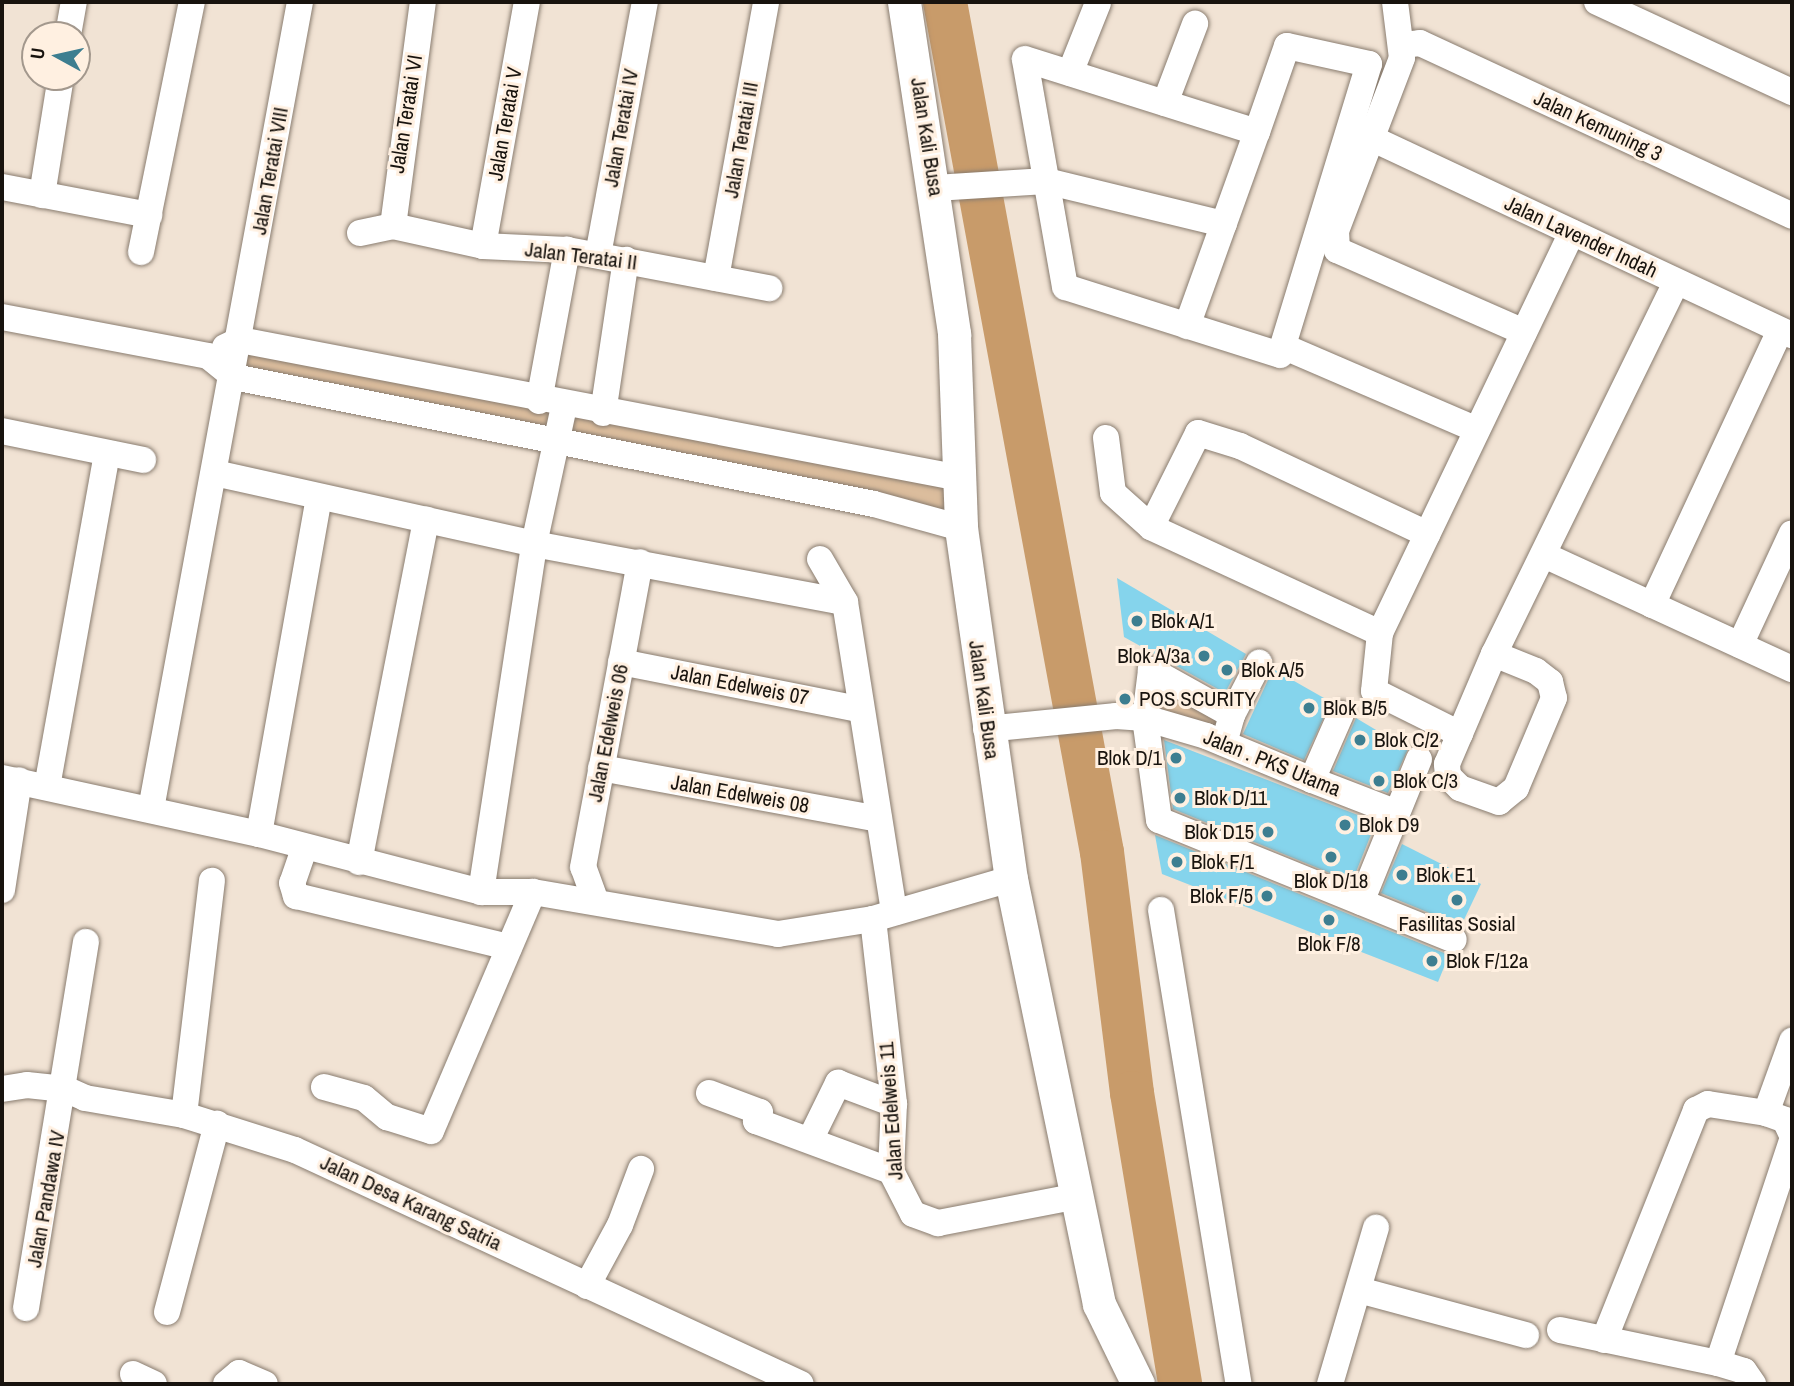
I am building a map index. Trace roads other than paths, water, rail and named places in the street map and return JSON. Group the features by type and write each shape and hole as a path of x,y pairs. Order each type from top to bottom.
{"street":[{"path":"71,21 74,2"},
{"path":"141,252 192,2"},
{"name":"Jalan Teratai VIII","path":"151,808 234,377 300,2"},
{"name":"Jalan Teratai VI","path":"393,226 424,2"},
{"name":"Jalan Teratai V","path":"484,246 527,2"},
{"name":"Jalan Teratai IV","path":"598,255 645,2"},
{"name":"Jalan Teratai III","path":"716,278 766,2"},
{"name":"Jalan Kali Busa","path":"904,2 936,188 954,334 961,528 986,729 1011,879 1035,1016 1078,1196 1099,1304 1138,1384"},
{"path":"1395,2 1402,45 1336,231 1337,250 1524,332"},
{"path":"1597,2 1792,92"},
{"path":"1070,73 1098,3"},
{"path":"1165,103 1195,24"},
{"name":"Jalan Kemuning 3","path":"1402,45 1420,43 1792,216"},
{"path":"1187,326 1257,132 1287,46 1369,65 1280,355 1187,326 1065,287 1025,59 1257,132"},
{"path":"42,195 59,91"},
{"name":"Jalan Lavender Indah","path":"1371,138 1786,333"},
{"path":"936,188 1046,181 1224,224"},
{"path":"2,187 149,215"},
{"path":"359,233 393,226"},
{"name":"Jalan Teratai II","path":"393,226 484,246 567,250 769,288"},
{"path":"1460,734 1374,691 1380,633 1572,233"},
{"path":"481,892 534,544 556,444 551,403 567,250"},
{"path":"603,413 626,260"},
{"path":"1494,654 1536,671 1550,682 1554,698 1510,798 1490,801 1448,776 1447,764 1494,654 1676,282"},
{"path":"2,317 208,356 234,377 556,444 874,504 961,528"},
{"path":"1652,606 1786,333"},
{"path":"208,356 240,340 603,413 960,478"},
{"path":"1294,351 1477,430"},
{"path":"2,431 142,460"},
{"path":"1151,527 1198,433 1240,446 1427,534"},
{"path":"1106,438 1113,493 1151,527 1380,633"},
{"path":"47,787 107,453"},
{"path":"215,473 534,544 845,602"},
{"path":"259,834 319,497"},
{"path":"359,862 426,520"},
{"path":"1740,645 1792,533"},
{"path":"1544,555 1792,669"},
{"path":"820,559 845,602"},
{"name":"Jalan Edelweis 06","path":"596,902 583,867 640,562"},
{"name":"Jalan Edelweis 11","path":"845,602 859,709 878,819 894,1104 891,1171 913,1214 938,1223 1078,1196"},
{"name":"Jalan Edelweis 07","path":"621,662 859,709"},
{"path":"1224,743 1232,715 1259,663"},
{"path":"1232,715 1151,670 1145,718 1159,820 1454,940"},
{"path":"1312,780 1341,714"},
{"name":"Jalan . PKS Utama","path":"986,729 1038,721 1116,716 1145,718 1224,743 1397,813"},
{"path":"1361,902 1419,759"},
{"name":"Jalan Edelweis 08","path":"601,768 878,819"},
{"path":"2,890 10,779 151,808 481,892 533,892 778,934 884,915 1011,879"},
{"path":"304,849 292,883 296,896 509,947"},
{"path":"184,1115 212,881"},
{"path":"324,1087 365,1098 387,1117 431,1131 533,892"},
{"path":"1161,910 1239,1384"},
{"name":"Jalan Pandawa IV","path":"26,1308 65,1089 86,942"},
{"path":"1766,1113 1792,1041"},
{"path":"810,1140 838,1083 894,1104"},
{"name":"Jalan Desa Karang Satria","path":"2,1089 27,1085 65,1089 85,1098 184,1115 295,1150 801,1384"},
{"path":"709,1093 760,1112 756,1121 891,1171"},
{"path":"1604,1340 1696,1110 1708,1104 1766,1113 1785,1120 1792,1138 1718,1363"},
{"path":"167,1312 217,1124"},
{"path":"587,1286 620,1225 641,1168"},
{"path":"1330,1384 1376,1228"},
{"path":"1359,1290 1526,1335"},
{"path":"1560,1330 1718,1363 1744,1371 1752,1384"},
{"path":"226,1384 239,1373 265,1384"}],"waterway":[{"path":"945,2 1102,852 1132,1093 1180,1384"}],"place":[{"name":"Blok A/1","path":"1137,621"},
{"name":"Blok A/3a","path":"1204,656"},
{"name":"Blok A/5","path":"1227,670"},
{"name":"POS SCURITY","path":"1125,699"},
{"name":"Blok B/5","path":"1309,708"},
{"name":"Blok C/2","path":"1360,740"},
{"name":"Blok D/1","path":"1176,758"},
{"name":"Blok C/3","path":"1379,781"},
{"name":"Blok D/11","path":"1180,798"},
{"name":"Blok D9","path":"1345,825"},
{"name":"Blok D15","path":"1268,832"},
{"name":"Blok D/18","path":"1331,857"},
{"name":"Blok F/1","path":"1177,862"},
{"name":"Blok E1","path":"1402,875"},
{"name":"Blok F/5","path":"1267,896"},
{"name":"Fasilitas Sosial","path":"1457,900"},
{"name":"Blok F/8","path":"1329,920"},
{"name":"Blok F/12a","path":"1432,961"}]}
